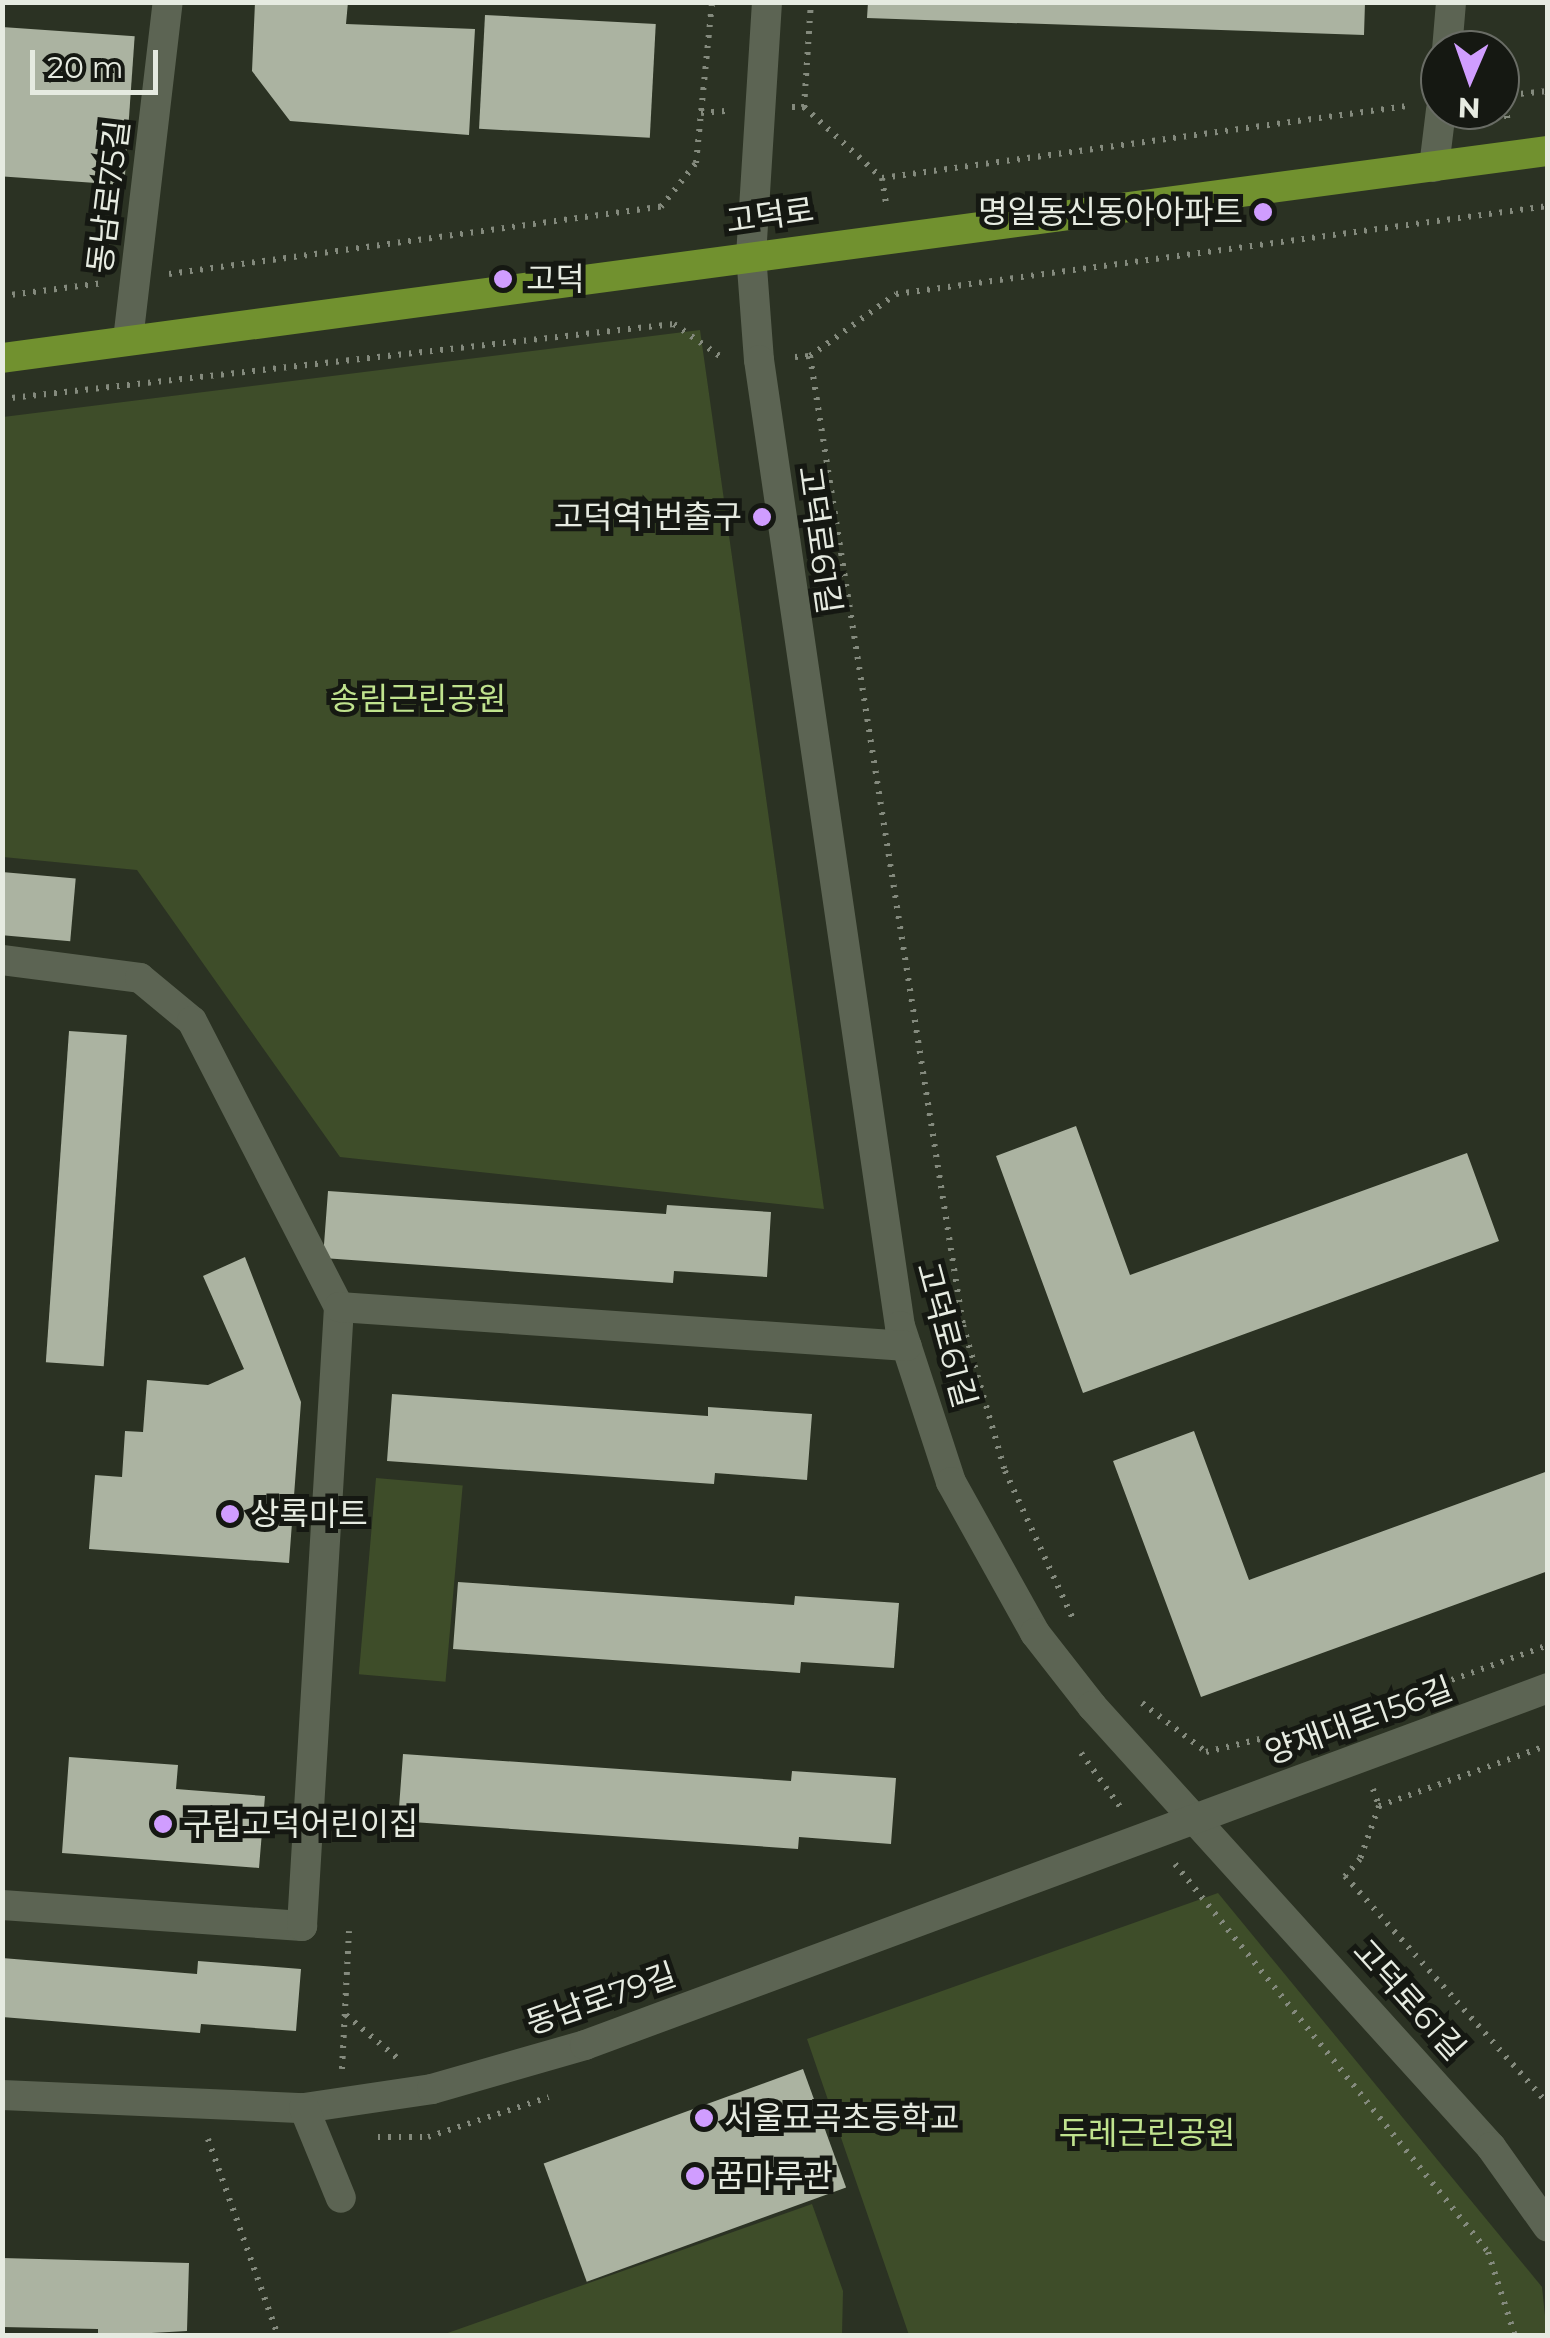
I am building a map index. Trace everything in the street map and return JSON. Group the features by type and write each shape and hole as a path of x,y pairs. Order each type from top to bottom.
{"main road":[{"name":"고덕로","path":"2,358 751,254 1548,151"}],"street":[{"name":"동남로75길","path":"128,340 168,2"},
{"name":"고덕로61길","path":"767,2 751,254 820,806 907,1346 951,1482 1035,1633 1194,1818 1492,2147 1548,2226"},
{"path":"1449,30 1451,2"},
{"path":"1432,130 1434,167"},
{"path":"2,960 140,978 192,1021 338,1307 302,1926 2,1906"},
{"path":"338,1307 907,1346"},
{"name":"양재대로156길","path":"1194,1818 1548,1688"},
{"name":"동남로79길","path":"2,2095 304,2108 432,2088 585,2045 1194,1818"},
{"path":"304,2108 341,2198"}],"path":[{"path":"2,296 661,207 696,163 712,2"},
{"path":"811,2 804,107 882,178 1420,108"},
{"path":"1520,94 1548,91"},
{"path":"1077,1627 1005,1471 963,1325 810,356 896,294 1548,206"},
{"path":"2,400 674,324 728,363"},
{"path":"1138,1700 1206,1752 1343,1719 1548,1645"},
{"path":"1548,1745 1380,1806 1360,1859 1344,1876 1548,2104"},
{"path":"1175,1864 1488,2252 1515,2336"},
{"path":"341,2083 348,1931"},
{"path":"344,2014 411,2070"},
{"path":"205,2130 278,2336"}],"green space":[{"name":"송림근린공원","path":"700,330 824,1209 340,1157 137,870 3,857 3,417"},
{"path":"376,1478 463,1486 445,1682 359,1674"},
{"name":"두레근린공원","path":"1218,1893 1542,2287 1547,2335 909,2335 807,2039"},
{"path":"812,2204 843,2291 842,2335 442,2335"}],"building":[{"path":"255,2 348,2 346,24 475,29 469,135 290,121 252,71"},
{"path":"868,2 1365,2 1364,35 867,18"},
{"path":"485,15 656,24 650,138 479,129"},
{"path":"2,27 135,36 124,185 2,176"},
{"path":"2,872 76,878 70,941 2,935"},
{"path":"69,1031 127,1035 104,1366 46,1362"},
{"path":"1076,1126 1130,1275 1467,1153 1499,1241 1083,1393 996,1156"},
{"path":"328,1191 666,1214 667,1205 771,1212 767,1277 674,1271 673,1283 323,1258"},
{"path":"245,1257 301,1402 289,1563 89,1549 95,1475 122,1477 125,1431 143,1432 147,1380 208,1385 244,1369 203,1276"},
{"path":"392,1394 708,1416 708,1407 812,1414 807,1480 715,1473 714,1484 387,1461"},
{"path":"1194,1431 1249,1580 1548,1471 1548,1571 1201,1697 1113,1461"},
{"path":"458,1582 794,1605 795,1596 899,1603 894,1668 801,1662 800,1673 453,1649"},
{"path":"403,1754 791,1781 792,1771 896,1778 891,1844 799,1837 798,1849 398,1821"},
{"name":"구립고덕어린이집","path":"69,1757 178,1765 176,1789 265,1796 259,1868 62,1853"},
{"path":"2,1958 197,1974 198,1961 301,1969 296,2031 201,2024 200,2033 2,2017"},
{"name":"꿈마루관","path":"803,2069 846,2187 587,2282 544,2163"},
{"path":"2,2258 189,2263 187,2331 98,2336 98,2329 2,2327"}],"place":[{"name":"명일동신동아아파트","path":"1263,212"},
{"name":"고덕","path":"503,279"},
{"name":"고덕역1번출구","path":"762,517"},
{"name":"상록마트","path":"230,1514"},
{"name":"구립고덕어린이집","path":"163,1824"},
{"name":"서울묘곡초등학교","path":"704,2118"},
{"name":"꿈마루관","path":"695,2176"}]}
